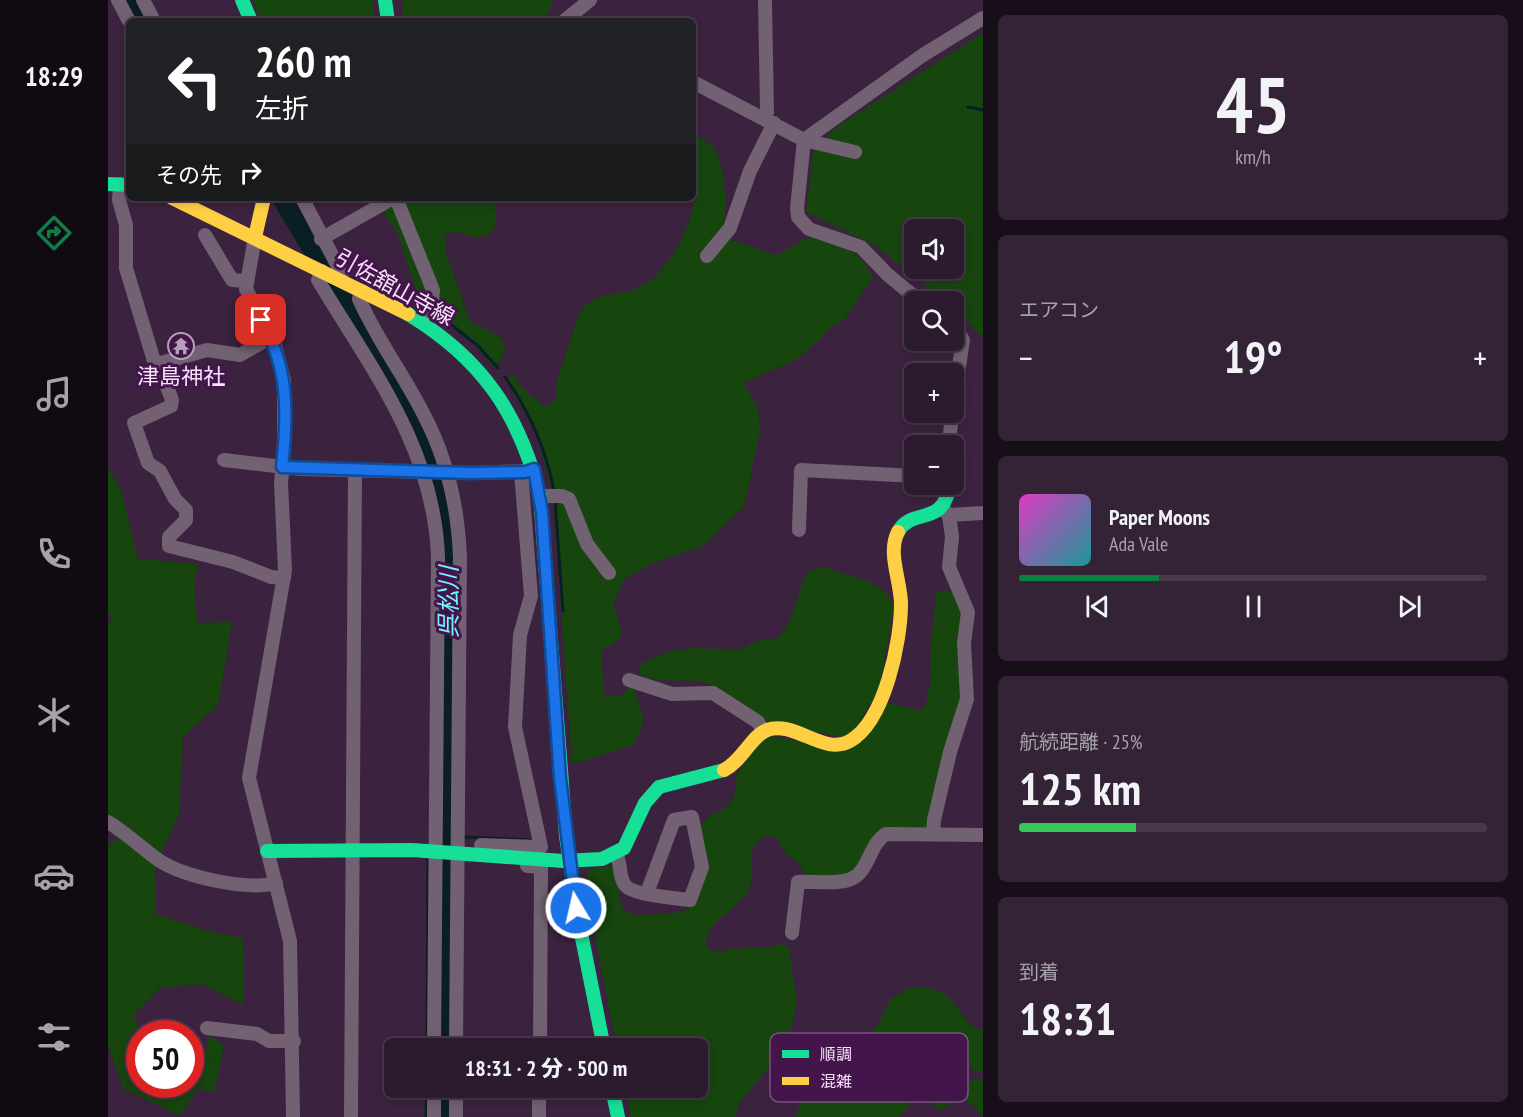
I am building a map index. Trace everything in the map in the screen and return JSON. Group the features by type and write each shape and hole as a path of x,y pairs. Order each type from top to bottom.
{"main road":[{"path":"242,0 250,18"},
{"path":"385,0 388,18"},
{"name":"引佐舘山寺線","path":"183,201 318,271 341,279 424,322 467,355 490,381 519,427 528,471 540,496 560,778 569,860 584,951 602,1038"},
{"path":"255,237 263,201"},
{"path":"267,851 275,849 461,851 569,860 604,858 616,854 629,842 644,801 650,793 659,787 731,767 764,732 776,728 840,744 855,740 881,700 898,630 901,603 896,537 903,525 946,512 950,495"},
{"path":"614,1098 618,1117"}],"street":[{"path":"118,0 127,18"},
{"path":"143,0 152,18"},
{"path":"568,18 590,0"},
{"path":"707,256 730,228 769,121 765,0"},
{"path":"908,291 888,275 861,247 845,239 809,229 798,217 796,208 804,140 917,59 983,18"},
{"path":"696,84 804,140 855,152"},
{"path":"119,184 119,200 126,225 126,268 150,354 154,361 161,363 207,350 240,355 271,337"},
{"path":"303,201 321,239 342,274 341,279"},
{"path":"321,239 389,201"},
{"path":"395,201 433,290 432,302 424,322"},
{"path":"205,235 219,248 232,280 245,281"},
{"path":"255,237 245,281 248,297 280,357 284,380 281,533 284,579 249,769 251,794 276,883 291,948 294,1041 293,1117"},
{"path":"318,271 318,280 405,424 426,472 435,518 438,548 434,1038"},
{"path":"363,291 359,299 370,324 424,414 445,472 457,515 460,557 461,851 456,1038"},
{"path":"161,363 160,368 172,400 171,406 134,423 148,463 158,469 175,499 186,510 186,520 169,537 169,546 224,559 271,578 284,579"},
{"path":"224,460 282,467 355,470 528,471 531,596 520,635 516,727 541,847 470,844 461,851"},
{"path":"351,1117 355,470"},
{"path":"799,530 801,470 904,475"},
{"path":"540,496 562,496 569,499 587,544 609,573"},
{"path":"933,834 934,820 950,752 967,699 964,643 968,612 949,567 952,537 946,512 983,513"},
{"path":"629,680 672,694 713,693 758,722 764,732"},
{"path":"616,854 622,863 623,884 627,889 647,893 690,900 702,867 692,817 674,820 647,893"},
{"path":"108,822 155,858 177,869 245,885 276,883"},
{"path":"792,933 798,882 851,879 860,871 879,838 886,834 983,835"},
{"path":"461,851 468,859 541,867 540,1038"},
{"path":"207,1028 257,1034 269,1041 294,1041"},
{"path":"434,1098 434,1117"},
{"path":"456,1098 456,1117"},
{"path":"539,1098 539,1117"}],"green space":[{"path":"253,0 373,0 375,18 259,18"},
{"path":"403,0 553,0 545,18 402,18"},
{"path":"983,33 983,338 964,318 964,291 933,291 918,279 964,279 964,219 904,219 904,268 876,246 806,212 813,153 836,127"},
{"path":"696,134 715,148 722,170 726,200 723,231 726,238 775,255 809,238 828,239 855,254 873,277 845,319 832,326 797,359 744,383 758,409 760,432 744,507 703,546 653,563 624,579 614,603 622,634 617,641 601,651 604,695 618,697 633,685 644,720 634,745 572,764 553,496 537,435 511,389 509,377 515,375 522,388 545,407 556,399 557,381 580,312 598,298 633,290 654,277 672,256 686,230 694,201 696,201"},
{"path":"376,201 494,201 496,222 491,232 477,237 452,231 446,235 445,249 470,321 503,339 503,354 494,367 464,334 421,304 397,232"},
{"path":"108,468 121,490 138,559 198,564 194,591 198,623 232,622 218,706 183,736 179,814 155,867 156,914 219,934 243,938 244,1005 202,984 159,988 134,1015 136,1020 126,1020 126,1090 108,1047 108,846 117,840 108,828 108,623 113,617 108,614"},
{"path":"823,567 873,583 887,593 894,608 879,691 849,738 768,724 702,682 658,680 639,674 641,663 669,651 696,648 742,650 753,642 778,638 790,620 801,587 810,570"},
{"path":"944,589 952,592 963,610 960,708 926,829 889,830 863,863 848,875 812,878 804,873 798,862 788,856 775,837 765,835 757,842 753,849 750,886 741,900 715,923 707,937 706,945 709,950 722,952 728,948 738,950 783,944 789,948 797,1002 790,1033 770,1033 770,1065 738,1105 736,1117 631,1117 627,1098 708,1098 708,1038 615,1038 589,906 587,872 592,868 612,866 617,876 621,904 631,914 672,913 689,908 698,895 703,879 702,827 704,821 728,806 736,789 736,775 766,735 835,748 889,703 919,710 925,707 931,680 930,657 936,593"},
{"path":"920,987 933,989 943,994 967,1020 983,1031 983,1071 974,1071 968,1062 968,1033 871,1033 880,1021 890,999 907,989"},
{"path":"210,1035 224,1046 214,1092 204,1090 204,1056"},
{"path":"983,1078 983,1117 968,1101 968,1082"},
{"path":"143,1098 191,1098 180,1116"},
{"path":"800,1102 909,1102 899,1117 796,1117"},
{"path":"932,1102 960,1102 951,1103 942,1110 932,1106"}],"waterway":[{"name":"呉松川","path":"130,0 140,18"},
{"path":"968,107 983,110"},
{"name":"呉松川","path":"284,201 414,419 434,469 443,503 449,557 445,1038"},
{"path":"439,315 477,345 498,368"},
{"path":"505,377 536,431 554,491"},
{"path":"555,501 563,611"},
{"path":"463,837 533,840"},
{"path":"427,1038 428,857"},
{"path":"426,1117 427,1098"},
{"name":"呉松川","path":"445,1098 445,1117"}],"traffic: fast":[{"path":"242,0 250,18"},
{"path":"385,0 388,18"},
{"path":"108,184 126,185"},
{"path":"408,314 457,350 477,369 494,391 521,439 540,496 566,836 579,923 602,1038"},
{"path":"898,532 904,524 941,507 947,495"},
{"path":"267,851 412,850 563,861 602,859 624,848 645,803 659,787 724,770"},
{"path":"614,1098 618,1117"}],"traffic: slow":[{"path":"178,201 408,314"},
{"path":"255,237 263,201"},
{"path":"724,770 731,766 757,737 767,730 778,728 830,744 840,744 850,741 862,731 873,716 889,679 898,638 901,604 894,558 898,532"}],"place":[{"name":"津島神社","path":"181,346"}],"route":[{"path":"261,320 276,346 283,368 285,392 282,467 301,470 468,473 525,472 534,469 542,512 560,778 576,908"}]}
